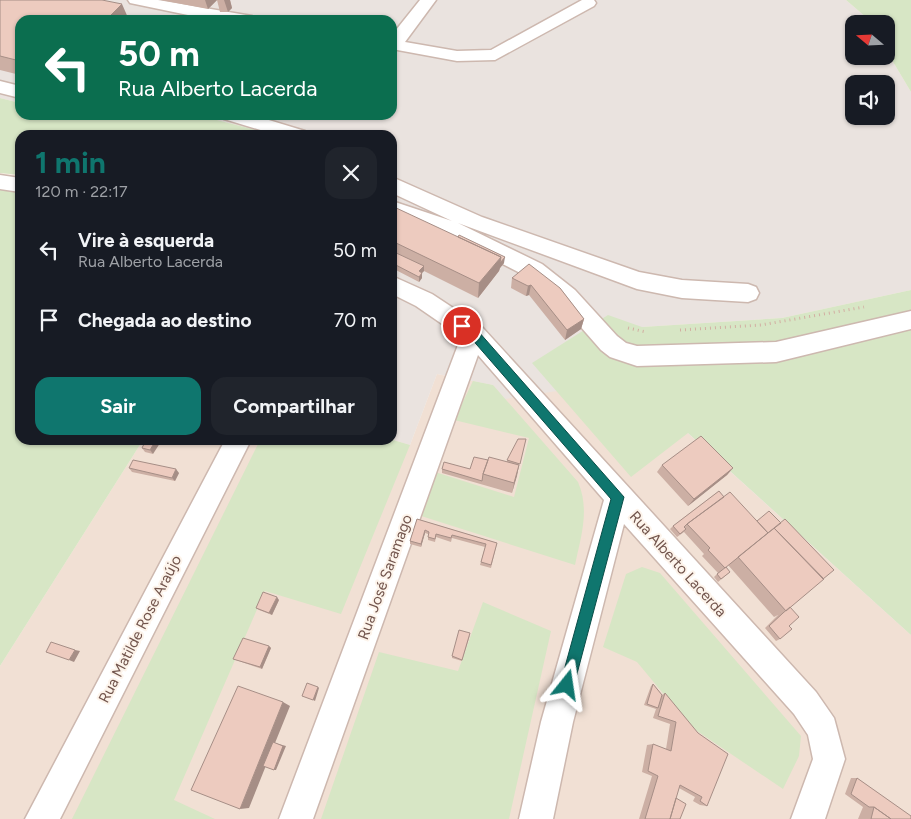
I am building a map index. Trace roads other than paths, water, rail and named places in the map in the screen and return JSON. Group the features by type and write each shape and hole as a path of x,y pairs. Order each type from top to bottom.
{"street":[{"path":"397,39 428,0"},
{"path":"397,45 461,56 481,58 495,55 588,3"},
{"path":"132,7 243,15"},
{"path":"132,7 146,15"},
{"path":"0,87 15,91"},
{"path":"248,120 281,130"},
{"path":"0,182 15,184"},
{"path":"397,187 427,202 475,222 637,280 682,289 748,293"},
{"path":"397,210 447,227 534,270 567,296 609,343 618,350 637,356 776,352 911,320"},
{"name":"Rua Alberto Lacerda","path":"397,286 424,300 474,334 618,497 805,702 823,729 829,760 808,819"},
{"name":"Rua José Saramago","path":"296,819 474,334"},
{"name":"Rua Matilde Rose Araújo","path":"42,819 235,445"},
{"path":"536,819 557,722 618,497"}]}
